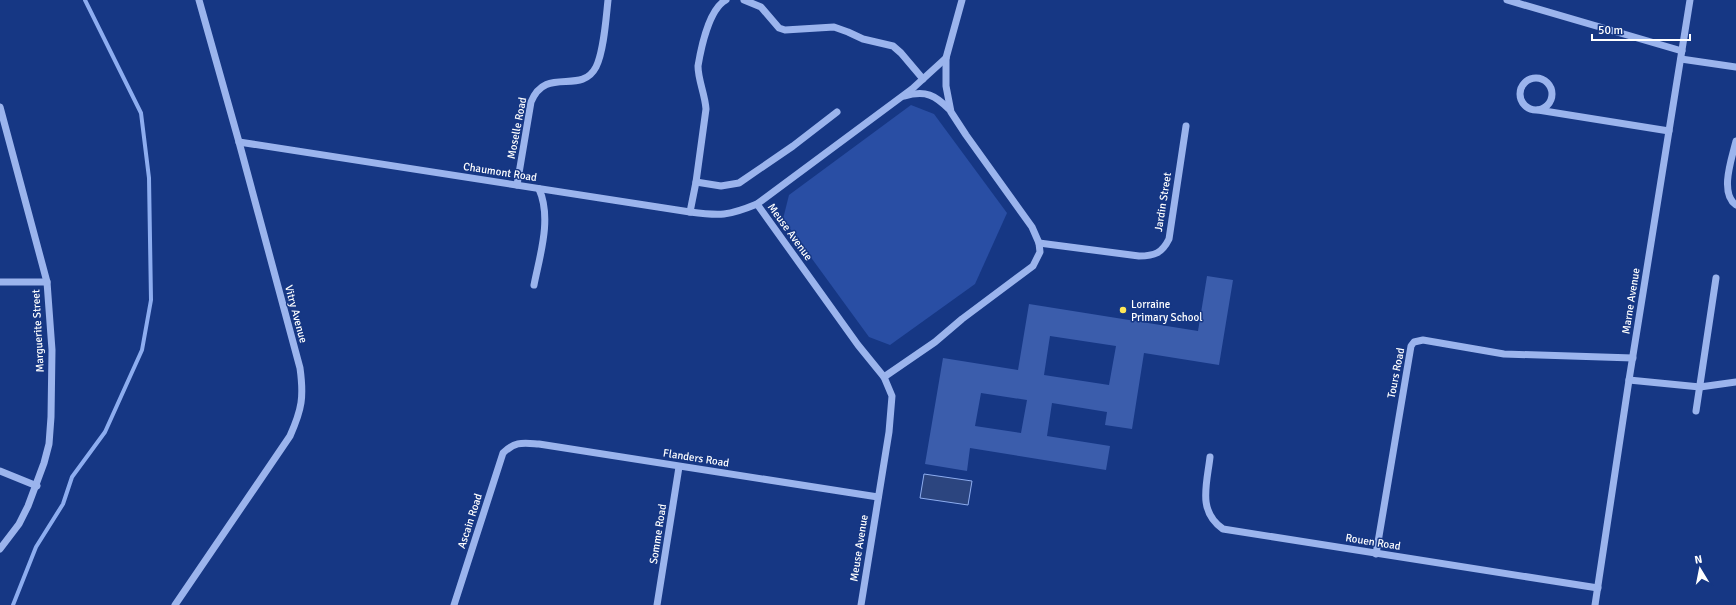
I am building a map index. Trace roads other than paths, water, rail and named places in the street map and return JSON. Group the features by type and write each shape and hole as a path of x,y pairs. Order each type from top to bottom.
{"street":[{"name":"Vitry Avenue","path":"175,605 290,436 302,405 303,389 300,368 200,0"},
{"name":"Moselle Road","path":"517,185 531,102 534,95 543,86 551,83 578,81 590,75 596,67 600,55 608,0"},
{"path":"690,212 696,182 706,109 705,97 698,73 698,66 711,18 717,8 726,0"},
{"path":"744,0 761,7 779,28 785,30 834,27 863,39 893,46 924,80"},
{"name":"Meuse Avenue","path":"951,112 946,86 946,58 962,0"},
{"path":"1508,0 1682,51"},
{"name":"Marne Avenue","path":"1595,605 1629,380 1690,0"},
{"name":"Meuse Avenue","path":"861,605 889,432 892,396 884,377 858,345 757,204 924,80 946,58"},
{"path":"1681,59 1736,67"},
{"path":"1538,110 1547,105 1552,96 1552,92 1547,83 1543,80 1534,79 1524,83 1521,88 1521,99 1527,108 1538,110 1669,130"},
{"name":"Meuse Avenue","path":"900,97 921,93 933,96 941,101 951,112 1032,227 1039,243"},
{"name":"Marguerite Street","path":"0,107 47,282 52,350 49,444 37,486 19,524 0,549"},
{"path":"696,182 721,186 739,183 793,146 837,112"},
{"name":"Jardin Street","path":"1039,243 1139,256 1151,256 1158,253 1169,239 1186,126"},
{"path":"1736,141 1727,181 1729,196 1732,202 1736,205"},
{"name":"Chaumont Road","path":"239,142 710,215 727,215 757,204"},
{"path":"534,285 543,236 545,215 543,198 538,189"},
{"path":"884,377 935,342 962,319 1033,266 1040,252 1039,243"},
{"path":"1696,412 1716,278"},
{"path":"0,282 47,282"},
{"name":"Tours Road","path":"1376,554 1411,346 1414,342 1423,340 1504,354 1633,358"},
{"path":"1629,380 1700,387 1736,382"},
{"name":"Flanders Road","path":"510,445 522,443 539,444 678,467 878,497"},
{"name":"Ascain Road","path":"454,605 503,453 510,445"},
{"name":"Rouen Road","path":"1210,457 1206,506 1216,524 1224,529 1598,588"},
{"name":"Somme Road","path":"657,605 678,467"},
{"path":"0,471 37,486"}],"waterway":[{"path":"13,605 36,547 63,504 72,477 105,432 142,350 151,300 149,178 141,113 85,0"}],"place":[{"name":"Lorraine Primary School","path":"1123,310"}]}
